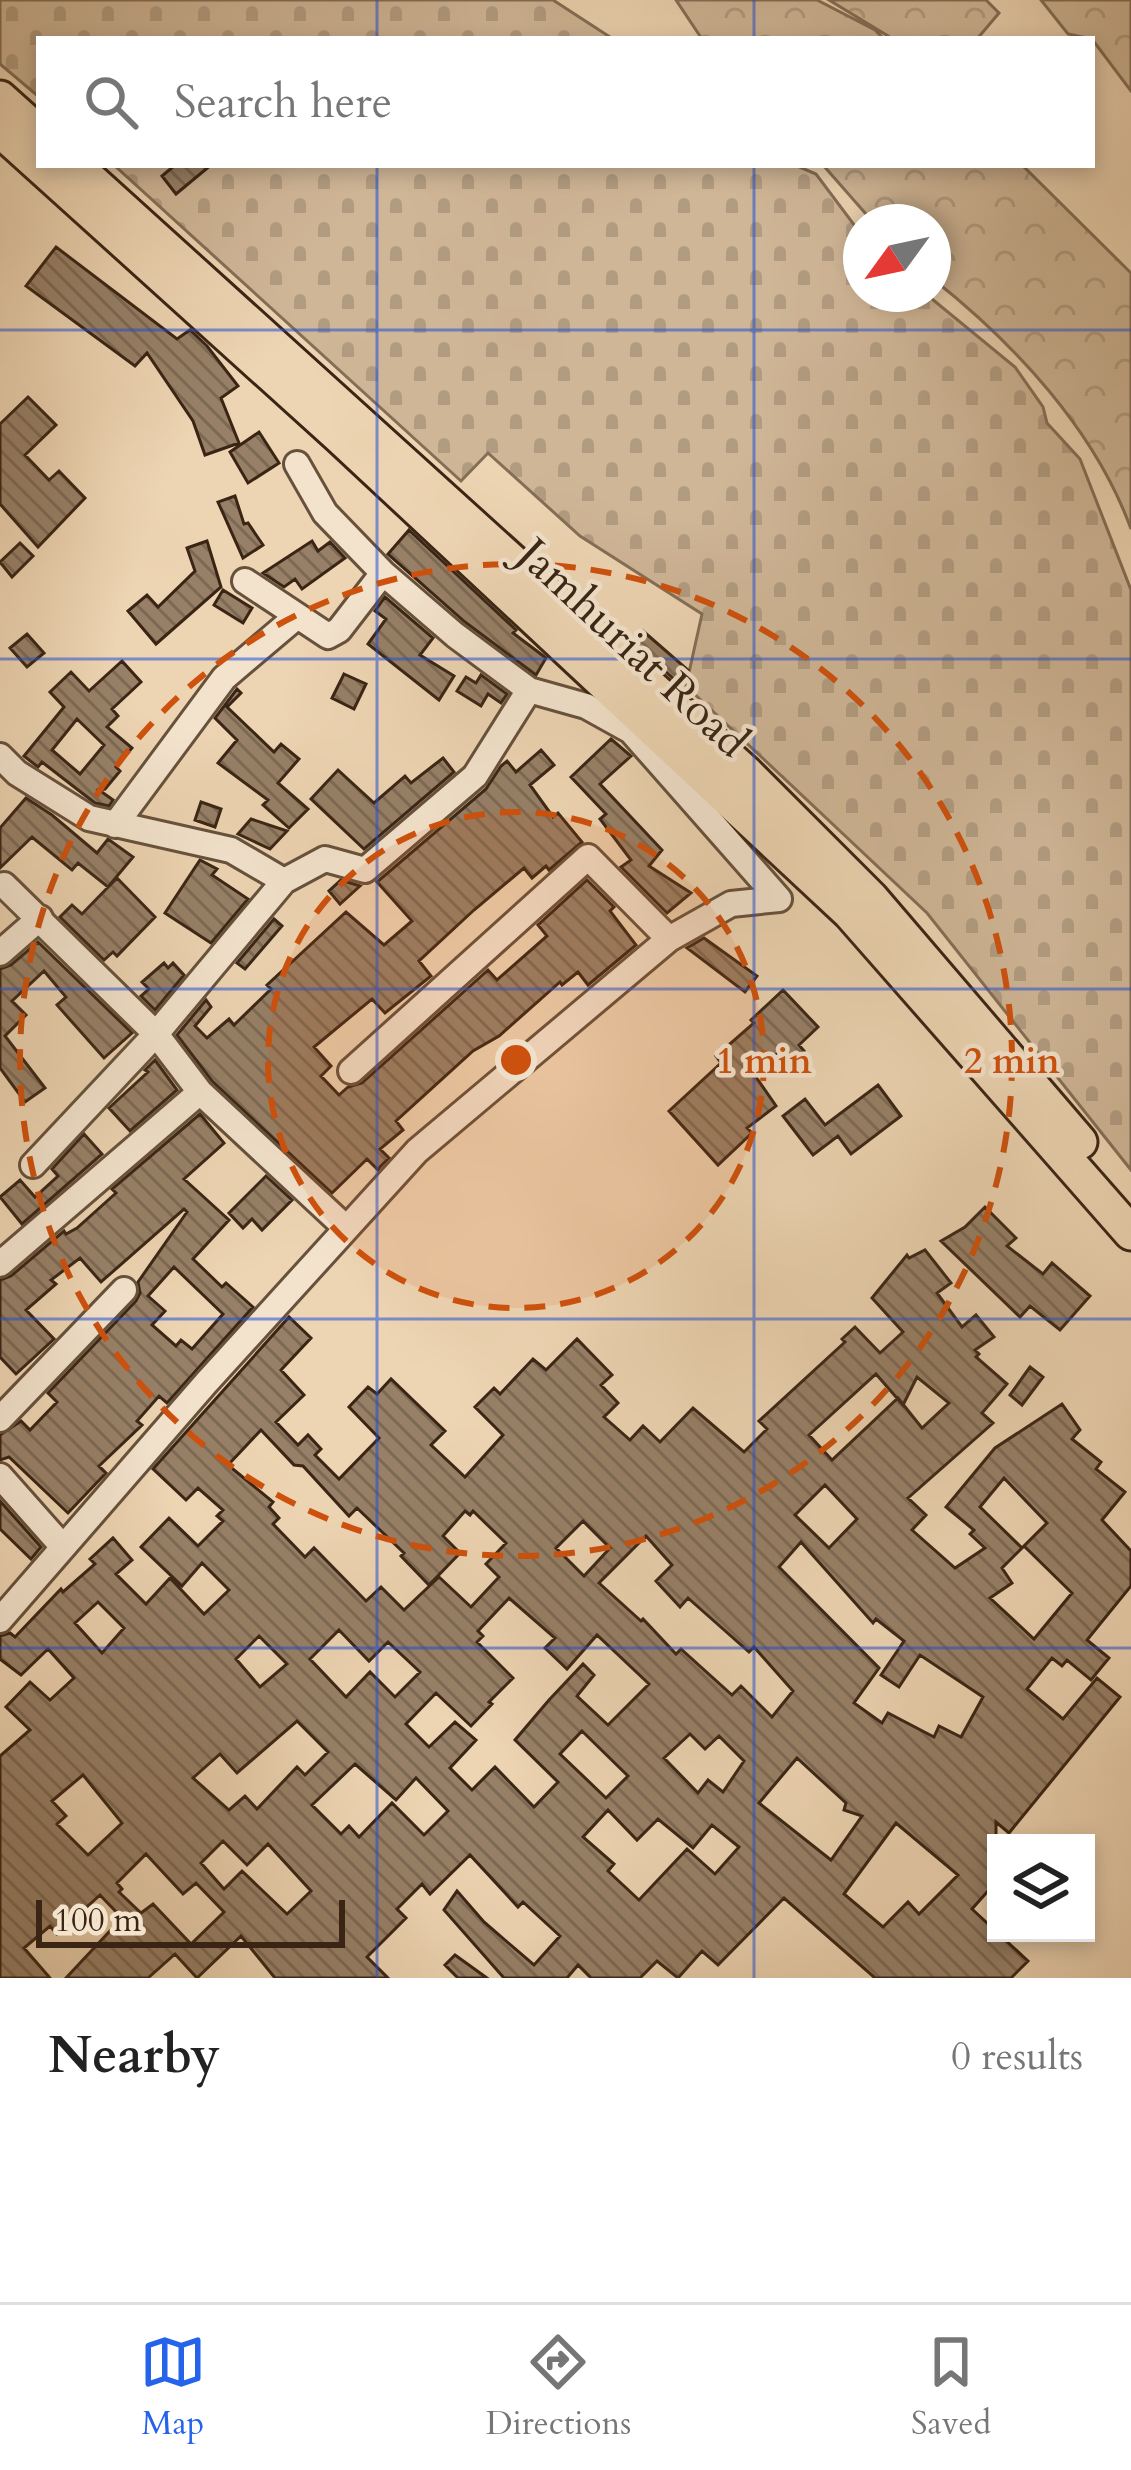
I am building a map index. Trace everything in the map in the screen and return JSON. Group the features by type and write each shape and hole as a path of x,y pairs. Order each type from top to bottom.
{"main road":[{"path":"0,98 36,130"},
{"name":"Jamhuriat Road","path":"0,130 36,163"},
{"name":"Jamhuriat Road","path":"42,168 340,437 850,913 1131,1233"},
{"name":"Jamhuriat Road","path":"77,168 746,773 871,898 1131,1203"}],"street":[{"path":"0,1620 417,1151 669,939 731,904 779,899 632,730 586,706 529,690 455,635 383,573 325,513 297,464"},
{"path":"245,580 328,636 339,630 383,573"},
{"path":"115,825 224,678 296,617"},
{"path":"33,1166 156,1034 284,881 325,859 365,870 475,776 529,690"},
{"path":"0,756 17,773 88,818 230,850 284,881"},
{"path":"715,830 724,794"},
{"path":"352,1071 582,860 593,860 669,939"},
{"path":"4,885 156,1034 200,1091 346,1228"},
{"path":"0,953 40,917"},
{"path":"0,1264 200,1091"},
{"path":"0,1419 124,1291"},
{"path":"0,1476 63,1547"}],"green space":[{"path":"0,0 553,0 608,36 36,36 36,94 0,64"},
{"path":"676,0 817,0 881,36 700,36"},
{"path":"829,0 986,0 999,13 980,36 888,36"},
{"path":"1041,0 1131,0 1131,91 1095,43 1095,36 1068,34"},
{"path":"117,168 802,168 816,174 843,210 843,312 948,312 1015,367 1043,407 1047,423 1080,459 1131,590 1131,1170 927,913 686,686 702,614 580,536 488,453 461,481"},
{"path":"826,168 1025,168 1131,273 1131,529 1116,493 1074,424 1022,361 951,294 951,204 857,204"}],"building":[{"path":"171,168 207,168 176,194 162,176"},
{"path":"56,247 177,339 190,330 207,346 238,386 221,398 239,443 205,455 193,421 147,353 135,366 26,286"},
{"path":"28,397 56,425 25,455 49,480 59,471 85,498 38,547 0,504 0,424"},
{"path":"259,432 279,463 248,483 230,452"},
{"path":"235,496 244,524 248,523 263,545 243,558 218,502"},
{"path":"409,530 516,630 513,633 546,658 536,675 465,622 388,554"},
{"path":"207,541 221,587 156,644 128,611 147,595 158,607 195,571 187,548"},
{"path":"312,541 318,551 330,542 345,558 302,589 295,579 284,587 263,573"},
{"path":"20,543 33,556 12,577 0,562"},
{"path":"223,590 252,608 243,623 214,605"},
{"path":"385,597 433,638 420,655 454,676 439,700 368,644 386,619 375,611"},
{"path":"643,631 688,670 677,682 633,642"},
{"path":"27,634 44,653 27,667 10,648"},
{"path":"122,661 141,682 112,709 118,716 107,727 132,748 116,767 120,771 99,790 113,800 109,806 95,803 42,762 38,767 24,756 64,707 50,692 71,672 89,691","holes":["77,719 104,745 80,774 52,750"]},
{"path":"344,674 366,684 354,709 332,698"},
{"path":"481,675 507,694 501,703 488,694 481,706 457,691 466,677 476,683"},
{"path":"237,689 241,693 227,707 274,752 281,744 299,759 278,783 308,809 289,828 263,805 268,800 218,763 237,740 215,718"},
{"path":"611,739 631,756 600,784 662,850 649,866 691,893 667,913 621,867 631,860 600,819 606,814 571,777"},
{"path":"541,750 554,765 530,785 553,817 558,813 582,842 532,878 524,868 474,910 419,961 431,976 385,1013 372,999 314,1047 331,1066 321,1076 339,1095 362,1083 488,970 497,980 547,936 538,925 587,880 614,907 610,911 636,945 588,985 578,972 560,982 499,1036 473,1051 396,1121 403,1130 380,1149 389,1158 378,1170 367,1159 332,1193 212,1081 177,1035 206,1000 211,1007 195,1026 207,1038 229,1019 234,1025 271,989 267,985 346,912 384,945 412,921 377,882 486,789 507,761 516,772"},
{"path":"443,758 454,772 364,849 311,799 338,770 374,803 405,776 411,783"},
{"path":"26,798 97,853 108,839 133,857 108,887 78,863 72,870 32,837 0,868 0,828"},
{"path":"201,802 221,809 215,827 195,820"},
{"path":"251,819 287,831 270,849 238,834"},
{"path":"200,860 217,869 212,875 248,899 211,943 165,913"},
{"path":"117,878 155,917 117,956 113,952 104,960 60,917 72,905 82,914"},
{"path":"341,880 360,886 340,904 329,891"},
{"path":"274,919 282,926 245,969 237,963"},
{"path":"704,938 757,976 745,992 687,948"},
{"path":"38,942 132,1033 104,1058 57,1005 66,997 44,971 12,1001 26,1015 5,1036 45,1088 25,1102 0,1068 0,969"},
{"path":"164,963 168,968 173,963 184,975 155,1010 141,996 149,989 142,982"},
{"path":"783,990 818,1027 799,1045 804,1051 792,1063 780,1051 754,1074 776,1106 747,1128 752,1133 718,1165 669,1111 721,1063 716,1056"},
{"path":"155,1060 177,1090 130,1131 109,1108"},
{"path":"878,1085 901,1116 851,1154 838,1136 813,1155 783,1116 805,1099 825,1125"},
{"path":"200,1114 224,1143 184,1179 229,1220 193,1259 222,1287 226,1283 253,1307 167,1403 159,1396 137,1421 142,1425 99,1466 106,1473 68,1513 9,1457 0,1460 0,1435 21,1421 30,1430 57,1402 48,1393 136,1301 138,1282 187,1212 184,1209 101,1282 80,1258 51,1280 56,1284 26,1310 54,1339 16,1374 0,1357 0,1280 64,1231 77,1228 116,1193 112,1189","holes":["174,1267 223,1314 192,1349 181,1340 176,1346 152,1325 165,1311 148,1296"]},
{"path":"84,1134 102,1154 22,1224 0,1197 20,1180 35,1197 58,1176 52,1169"},
{"path":"266,1176 292,1200 262,1230 252,1219 243,1228 229,1213"},
{"path":"985,1207 1016,1238 1007,1246 1043,1274 1052,1263 1090,1296 1060,1330 1030,1306 1020,1317 941,1241"},
{"path":"925,1250 951,1283 937,1293 962,1327 976,1315 994,1337 975,1350 976,1357 1007,1384 982,1413 993,1423 908,1498 926,1515 912,1530 955,1568 985,1548 970,1534 974,1530 946,1507 995,1448 1062,1404 1080,1430 1072,1439 1101,1462 1096,1469 1125,1492 1102,1520 1131,1551 1131,1586 1087,1640 1109,1658 1091,1680 1067,1660 1062,1666 1052,1658 1027,1689 1063,1719 1097,1678 1120,1697 1009,1833 996,1822 996,1834 987,1834 987,1892 972,1909 987,1923 987,1942 1008,1942 1028,1961 1011,1978 875,1978 784,1898 718,1965 702,1951 678,1978 657,1961 640,1978 591,1978 578,1965 567,1978 504,1978 444,1910 457,1891 484,1922 534,1965 560,1936 523,1902 518,1907 470,1855 430,1894 422,1884 397,1909 406,1918 367,1957 388,1978 275,1978 241,1936 197,1978 175,1954 148,1978 66,1978 122,1918 100,1895 57,1934 50,1926 24,1948 50,1978 0,1978 0,1756 30,1730 6,1707 30,1682 50,1700 74,1678 48,1649 21,1675 0,1659 0,1636 10,1633 15,1637 61,1589 63,1592 95,1564 90,1559 113,1538 132,1560 116,1574 146,1604 170,1578 204,1614 229,1590 202,1563 182,1586 141,1547 169,1518 198,1546 223,1521 217,1516 223,1510 198,1488 186,1500 153,1469 289,1317 311,1338 281,1370 304,1395 276,1422 298,1445 308,1435 321,1449 315,1455 339,1479 379,1438 349,1407 368,1387 377,1394 391,1379 445,1431 431,1445 465,1477 503,1435 475,1407 494,1388 500,1394 533,1359 546,1370 577,1339 612,1375 601,1385 618,1403 604,1417 630,1440 643,1426 660,1442 693,1408 744,1452 767,1429 759,1421 845,1342 842,1339 855,1327 880,1353 903,1332 872,1298 907,1255","holes":["876,1374 897,1399 832,1460 809,1435","917,1377 949,1403 922,1428 903,1405","261,1430 294,1465 303,1466 349,1516 357,1508 429,1585 460,1553 443,1536 465,1511 470,1515 473,1511 506,1543 486,1564 499,1577 471,1607 439,1577 404,1610 381,1587 366,1601 314,1548 305,1557 273,1524 279,1518 269,1507 273,1502 228,1465","1004,1478 1047,1523 1024,1546 1072,1593 1034,1639 990,1598 1012,1583 1002,1568 1022,1548 980,1507","825,1485 857,1519 829,1548 795,1515","583,1521 610,1548 584,1576 556,1548","646,1536 672,1565 656,1581 680,1607 688,1598 749,1652 754,1647 793,1691 772,1717 741,1686 732,1695 599,1583","801,1542 873,1623 876,1619 904,1641 881,1675 899,1687 920,1655 983,1697 961,1737 939,1726 934,1737 888,1713 882,1723 854,1703 879,1668 779,1567","509,1598 555,1638 545,1648 567,1669 597,1635 649,1684 608,1725 577,1696 594,1675 583,1664 549,1700 515,1740 558,1782 534,1807 495,1767 472,1790 450,1768 476,1740 455,1722 429,1747 406,1724 436,1693 471,1726 492,1704 489,1702 513,1678 477,1642 483,1636 478,1631","98,1602 124,1628 102,1653 75,1623","339,1630 369,1661 388,1642 420,1672 395,1697 370,1672 346,1697 310,1659","259,1636 287,1664 260,1687 236,1659","297,1721 328,1752 305,1775 297,1767 257,1809 245,1796 229,1810 193,1778 220,1754 237,1773","582,1731 628,1776 606,1798 560,1754","690,1734 705,1749 719,1736 744,1761 723,1792 708,1780 698,1793 664,1758","797,1758 846,1803 844,1810 862,1816 831,1860 759,1803","355,1764 396,1800 416,1778 448,1811 424,1835 392,1803 359,1837 349,1826 341,1834 312,1805","83,1775 122,1823 88,1855 57,1824 66,1816 52,1801","608,1810 637,1840 658,1819 693,1848 712,1825 739,1847 715,1874 687,1849 639,1900 608,1871 614,1864 583,1837","896,1823 958,1875 919,1914 908,1902 883,1927 844,1894","223,1841 247,1865 268,1844 311,1891 287,1914 242,1871 224,1889 201,1863","146,1854 183,1894 196,1883 224,1912 191,1944 153,1904 141,1913 119,1892 117,1883"]},
{"path":"1030,1367 1043,1377 1022,1405 1010,1395"},
{"path":"0,1501 41,1547 31,1559 0,1529"},
{"path":"455,1955 487,1978 458,1978 445,1965"}]}
